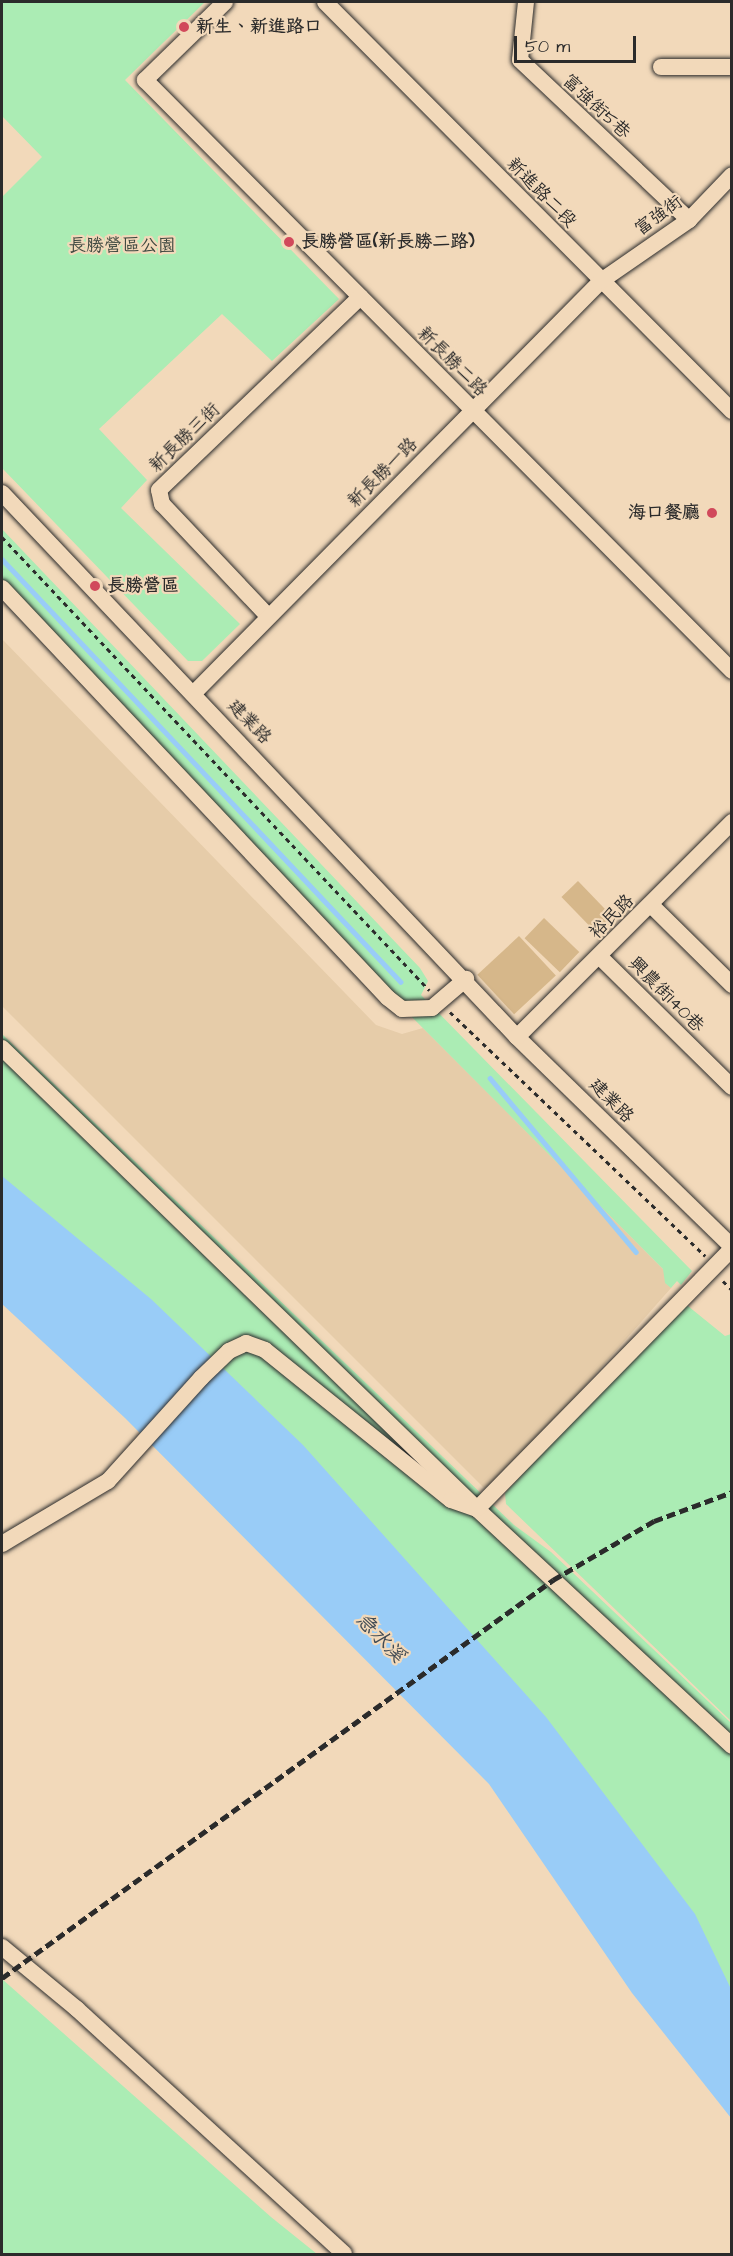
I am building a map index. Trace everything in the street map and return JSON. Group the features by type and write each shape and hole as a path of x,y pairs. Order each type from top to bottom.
{"street":[{"name":"新長勝二路","path":"225,2 145,80 732,671"},
{"name":"新進路二段","path":"325,2 732,411"},
{"name":"富強街5巷","path":"526,2 520,60 689,220"},
{"path":"661,67 732,67"},
{"name":"富強街","path":"601,281 689,220 732,175"},
{"name":"新長勝一路","path":"194,693 601,281"},
{"name":"新長勝三街","path":"268,616 162,504 159,490 360,297"},
{"name":"建業路","path":"2,493 518,1036 732,1248"},
{"path":"2,588 388,998 413,1011 441,1003 466,979"},
{"name":"裕民路","path":"518,1036 730,828"},
{"path":"651,905 732,985"},
{"name":"興農街140巷","path":"600,957 732,1087"},
{"path":"2,1048 477,1509 732,1746"},
{"path":"477,1509 732,1248"},
{"path":"2,1544 108,1481 142,1440 201,1378 236,1346 255,1345 451,1500 477,1509"},
{"path":"2,1947 86,2016 344,2254"}],"path":[{"path":"2,537 441,1003 708,1259"}],"shaded area":[{"path":"2,639 376,1025 402,1034 423,1028 663,1269 671,1288 496,1487 484,1488 2,1006"}],"green space":[{"name":"長勝營區公園","path":"2,2 205,2 125,80 339,299 272,361 222,314 99,429 147,480 121,508 240,624 202,661 188,661 2,468 2,197 42,157 2,116"},
{"path":"2,529 420,968 428,981 421,995 692,1271 681,1285 677,1281 671,1288 665,1283 663,1269 389,994 2,586"},
{"path":"2,1034 514,1525 551,1552 731,1723 731,1993 2,1184"},
{"path":"683,1302 725,1336 731,1334 731,1721 506,1504 505,1493"},
{"path":"2,1979 271,2217 317,2254 2,2254"}],"water":[{"name":"急水溪","path":"2,1176 151,1299 303,1445 546,1717 695,1914 731,1989 731,2118 632,1993 489,1784 125,1418 2,1304"}],"building":[{"path":"578,881 615,919 598,935 561,897"},
{"path":"544,918 579,952 560,972 525,938"},
{"path":"519,936 556,975 514,1014 477,975"}],"waterway":[{"path":"2,559 401,982"},
{"path":"490,1078 636,1252"}],"railway":[{"path":"2,1978 553,1580 654,1521 732,1492"}],"place":[{"name":"新生、新進路口","path":"184,27"},
{"name":"長勝營區(新長勝二路)","path":"289,242"},
{"name":"海口餐廳","path":"712,513"},
{"name":"長勝營區","path":"95,586"}]}
